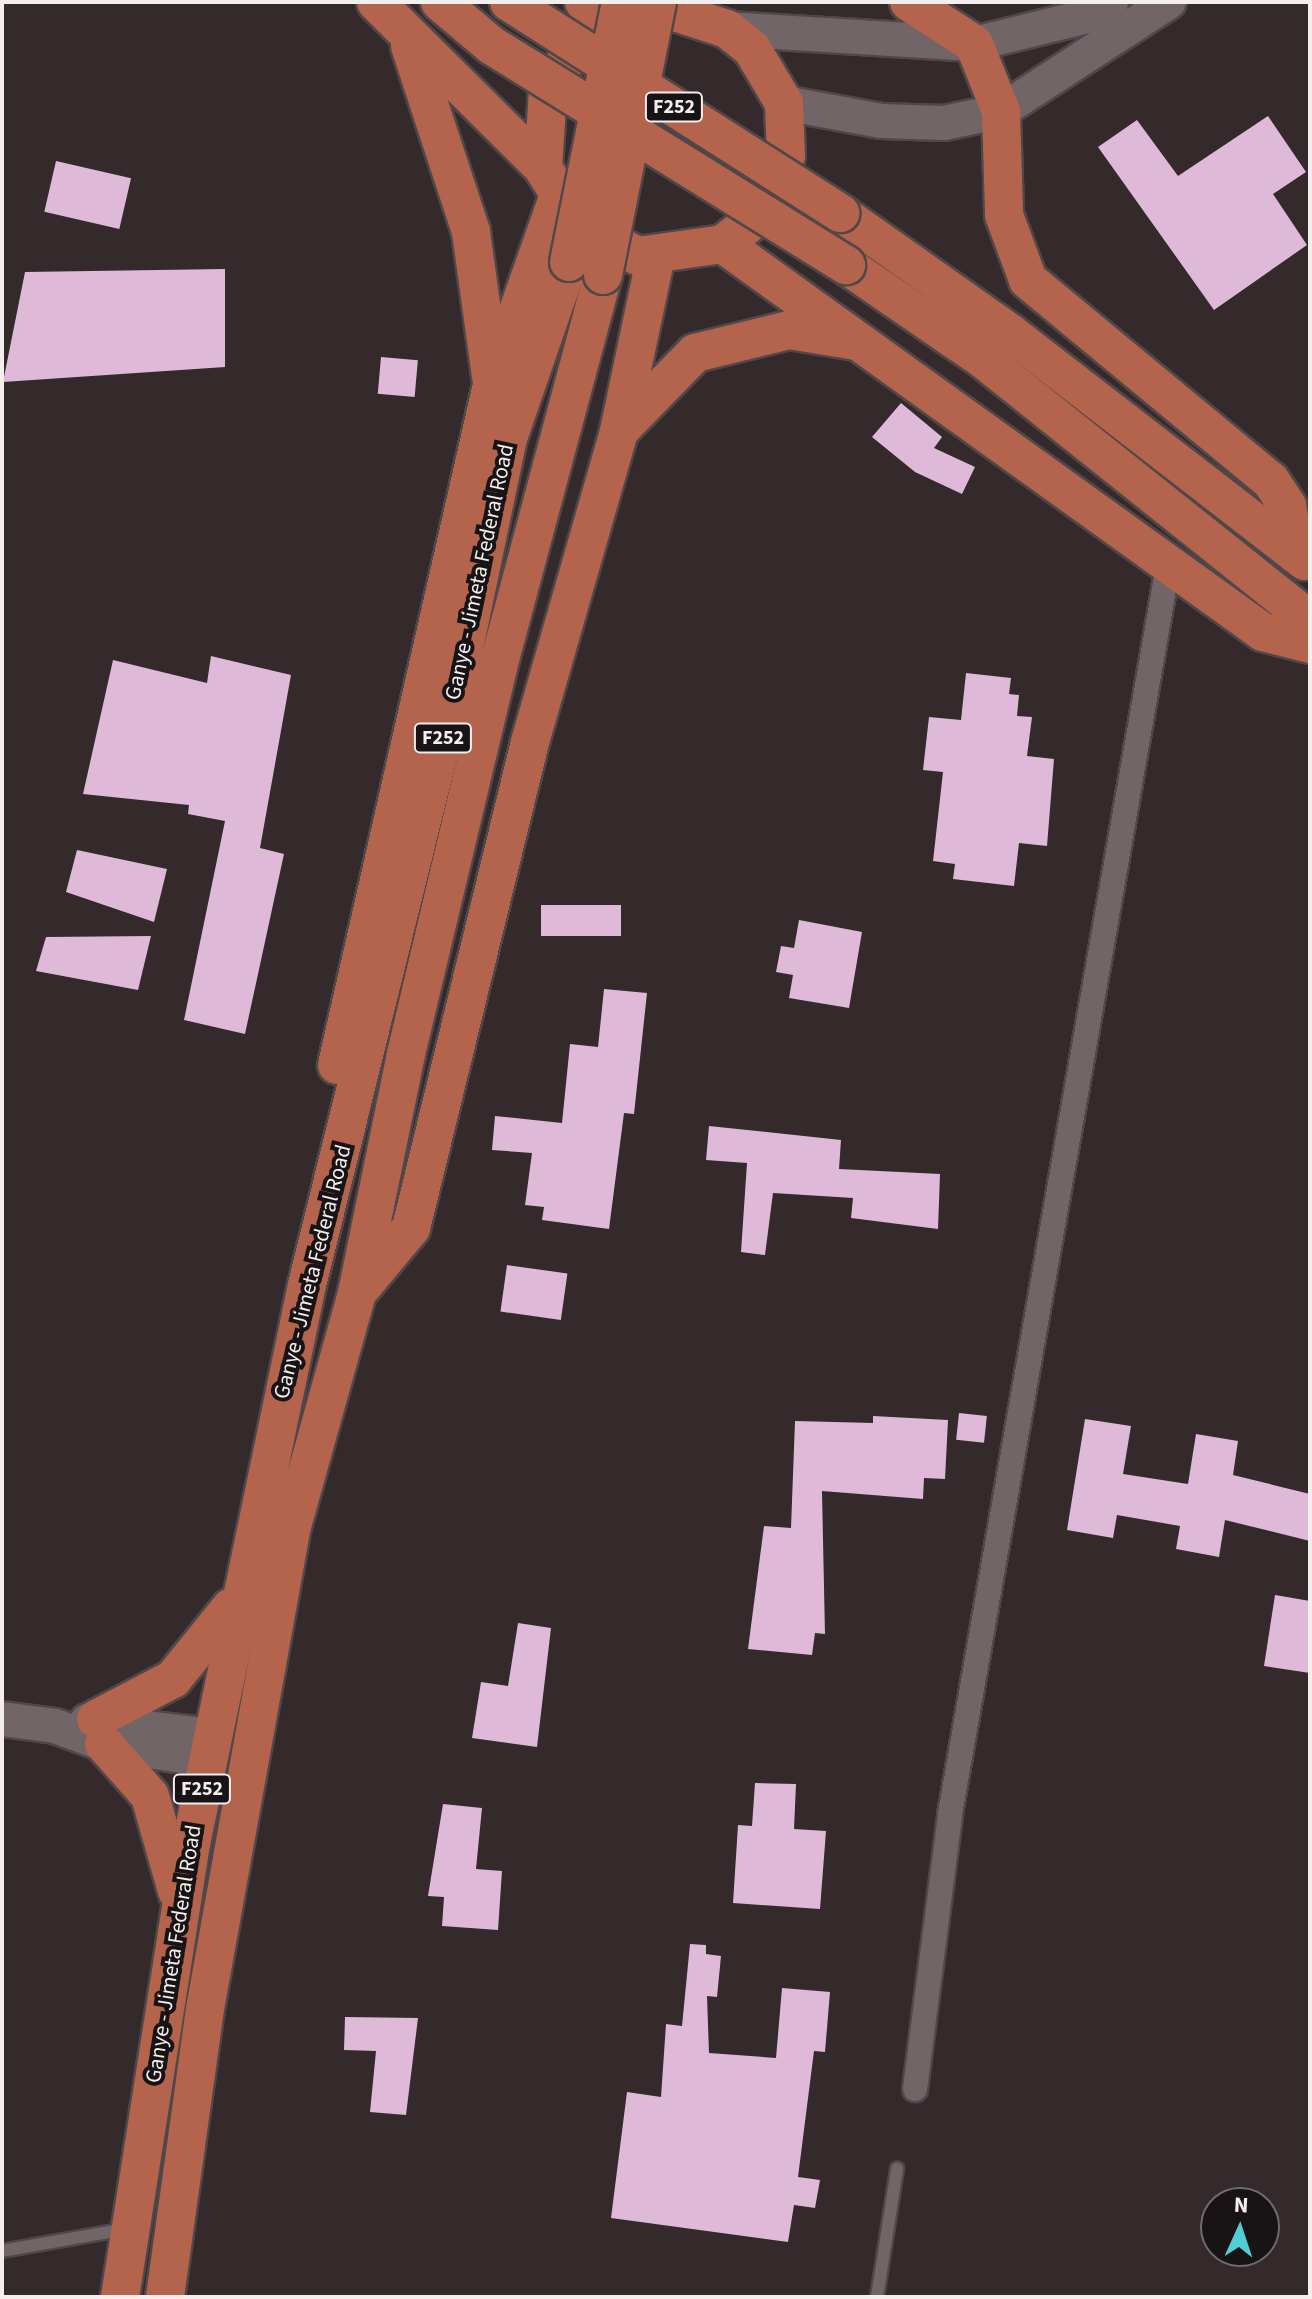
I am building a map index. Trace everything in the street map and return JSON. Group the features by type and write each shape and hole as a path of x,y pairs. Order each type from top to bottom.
{"main road":[{"path":"376,2 407,39 607,246 656,256 723,244 760,215 777,186 787,145 784,103 762,61 708,16"},
{"name":"F252","path":"440,2 491,45 846,265 984,360 1310,620"},
{"name":"F252","path":"509,2 840,213 1010,333 1303,560"},
{"path":"909,2 974,44 1001,111 1004,215 1028,280 1271,481 1287,506 1303,560"},
{"path":"307,1285 310,1185 492,385 550,184 548,90 572,51 621,8 974,44 1088,16 1111,2"},
{"path":"784,103 881,121 944,123 1001,111 1169,2"},
{"path":"586,268 621,8"},
{"path":"407,39 471,232 492,385"},
{"path":"723,244 869,344 1263,632 1310,644"},
{"path":"357,1293 411,1228 530,742 619,431 656,256"},
{"name":"Ganye - Jimeta Federal Road","path":"120,2297 180,1906 241,1591 307,1285 327,1217 462,658 508,438 586,268"},
{"name":"Ganye - Jimeta Federal Road","path":"165,2297 208,1994 280,1586 357,1293 586,268"},
{"path":"619,431 695,353 789,330 869,344"},
{"path":"100,1731 173,1679 214,1635 241,1591"},
{"path":"2,1719 211,1748"},
{"path":"100,1731 150,1796 180,1906"}],"street":[{"path":"915,2089 950,1814 1169,561"}],"lane":[{"path":"877,2297 897,2169"},
{"path":"2,2251 129,2229"}],"building":[{"path":"1268,116 1306,172 1273,194 1307,245 1214,310 1098,147 1137,120 1178,176"},
{"path":"56,161 131,178 119,229 44,212"},
{"path":"225,269 225,367 3,382 25,272"},
{"path":"381,357 418,360 415,397 378,394"},
{"path":"901,403 942,437 934,448 975,467 962,494 915,472 872,437"},
{"path":"211,656 291,675 260,848 284,854 245,1034 184,1020 225,821 188,814 189,805 83,794 113,660 207,683"},
{"path":"966,673 1011,678 1009,694 1019,695 1017,716 1032,717 1027,756 1054,759 1047,846 1019,843 1014,886 953,879 955,864 933,861 943,772 923,770 929,717 961,720"},
{"path":"77,850 167,869 154,922 66,892"},
{"path":"541,905 621,905 621,936 541,936"},
{"path":"799,920 862,932 849,1008 789,998 793,975 776,972 781,946 794,948"},
{"path":"151,936 138,990 36,971 46,937"},
{"path":"604,989 647,993 634,1114 624,1113 609,1229 542,1220 544,1207 525,1205 532,1153 492,1150 495,1116 562,1123 570,1044 598,1047"},
{"path":"709,1126 841,1140 839,1169 940,1174 938,1229 851,1218 853,1198 773,1193 765,1255 741,1252 747,1163 706,1160"},
{"path":"507,1265 567,1273 561,1320 500,1312"},
{"path":"959,1413 987,1416 984,1443 956,1440"},
{"path":"873,1416 948,1420 945,1479 924,1478 923,1499 822,1491 825,1634 815,1633 812,1655 748,1649 764,1526 791,1528 795,1421 873,1423"},
{"path":"1085,1419 1131,1426 1123,1474 1188,1484 1196,1434 1238,1441 1233,1475 1310,1494 1310,1541 1225,1520 1219,1557 1176,1549 1180,1526 1117,1515 1113,1538 1067,1530"},
{"path":"1275,1595 1310,1601 1310,1673 1264,1666"},
{"path":"518,1623 551,1628 537,1747 472,1738 481,1682 508,1686"},
{"path":"755,1783 796,1784 794,1829 826,1831 820,1909 733,1903 738,1825 752,1826"},
{"path":"443,1804 482,1808 476,1869 502,1871 498,1930 442,1926 444,1897 428,1896"},
{"path":"690,1944 706,1945 706,1954 721,1956 717,1997 707,1996 709,2053 776,2058 782,1988 830,1992 825,2052 814,2051 798,2177 820,2180 815,2208 794,2205 788,2242 611,2218 627,2092 661,2097 666,2024 682,2026"},
{"path":"345,2017 418,2018 406,2115 370,2112 376,2051 344,2050"}]}
